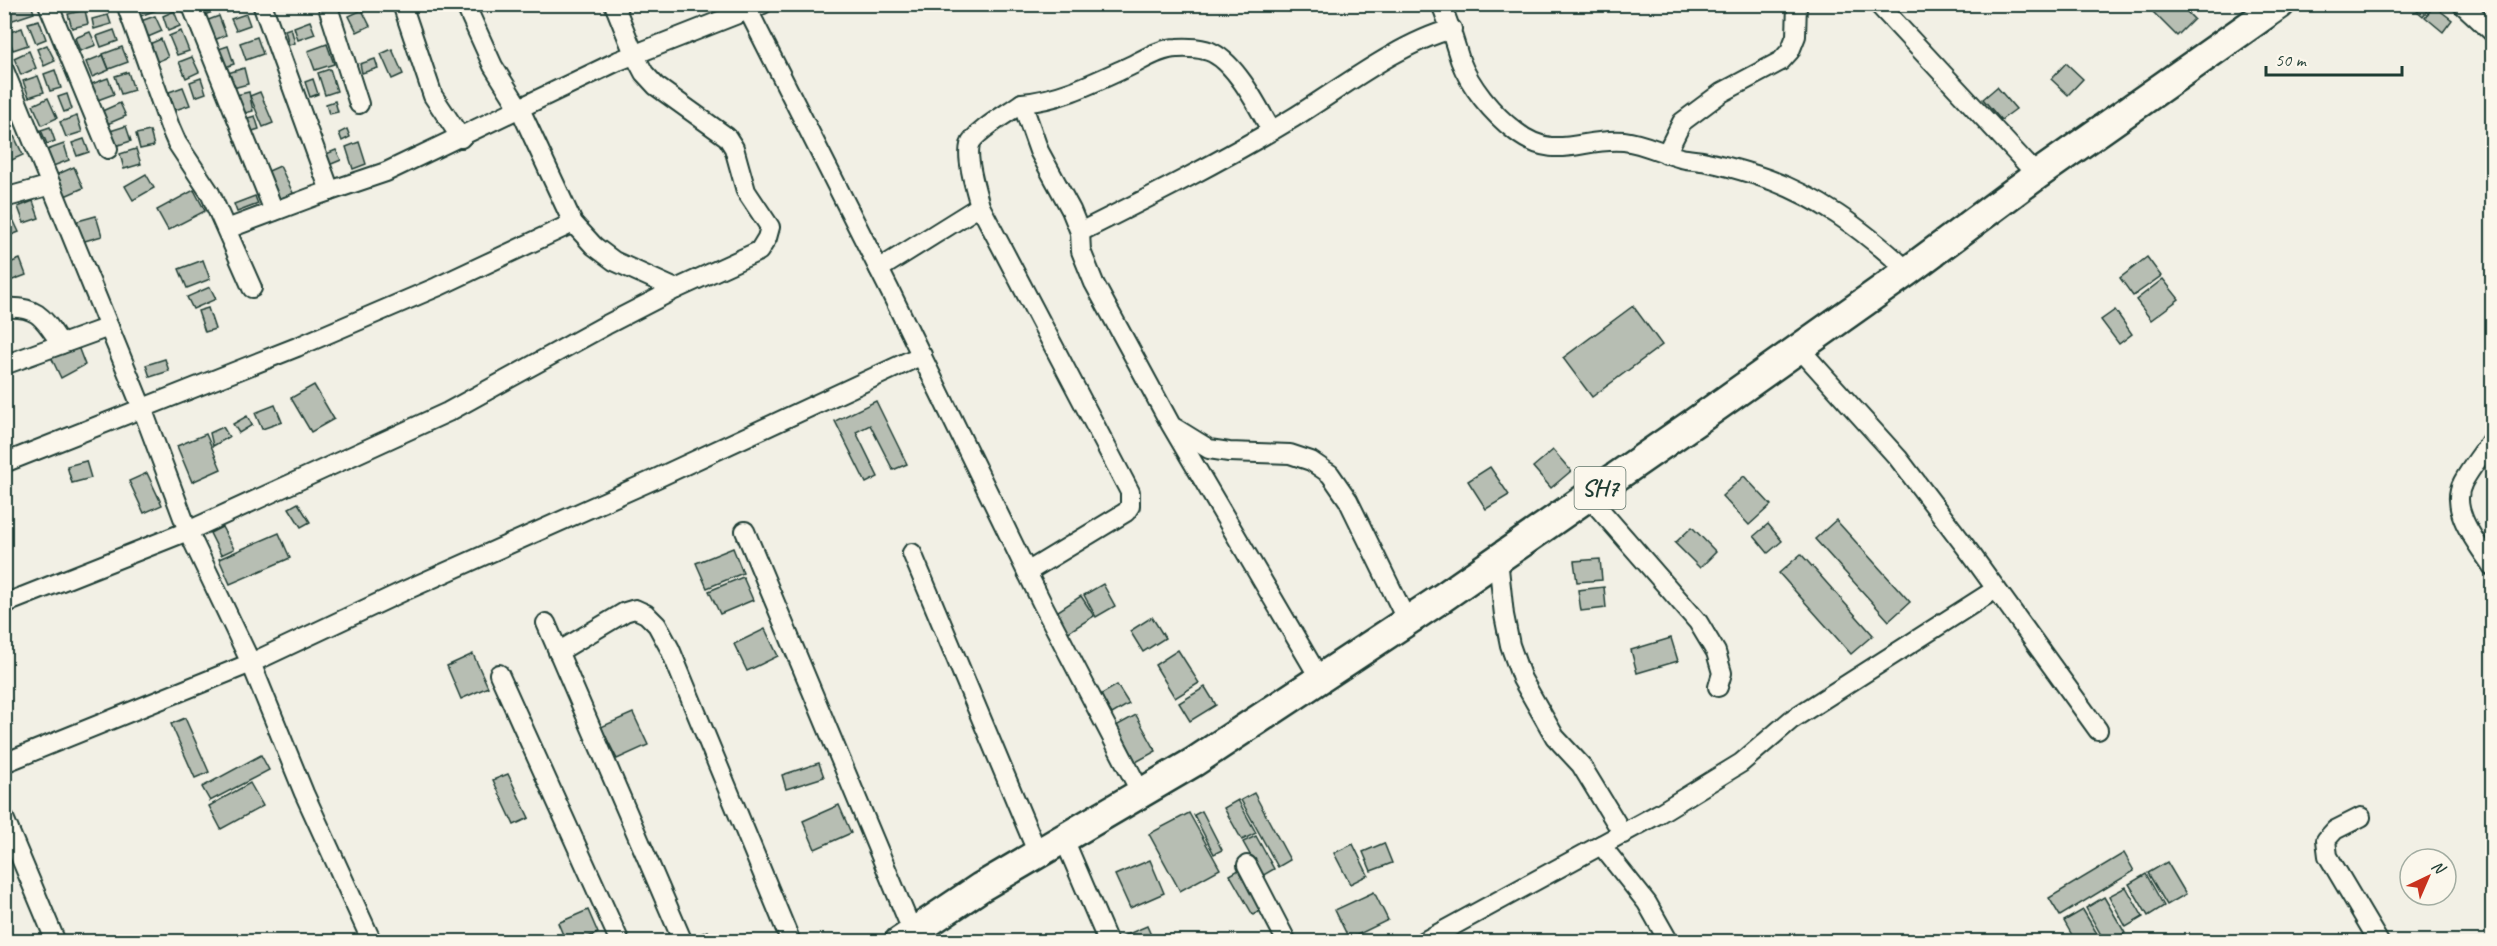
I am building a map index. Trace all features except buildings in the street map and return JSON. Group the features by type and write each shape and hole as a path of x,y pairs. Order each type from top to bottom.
{"main road":[{"name":"SH7","path":"906,937 981,887 1194,762 1407,621 1908,271 2037,175 2280,4"}],"street":[{"path":"48,4 108,149"},
{"path":"126,4 174,135 210,193 252,288"},
{"path":"191,4 274,211"},
{"path":"262,4 330,191"},
{"path":"327,4 359,104"},
{"path":"402,4 433,96 461,138"},
{"path":"465,4 493,66 520,109 573,223 594,246 614,261 676,289"},
{"path":"4,604 188,531 448,412 534,363 676,289 759,251 767,238 770,227 746,191 734,148 727,137 656,86 644,73 614,4"},
{"path":"1441,4 1452,29 1461,62 1478,92 1516,132 1535,144 1564,149 1593,142 1625,141 1666,154 1707,161 1757,175 1817,200 1868,235 1908,271"},
{"path":"1666,154 1682,122 1721,93 1781,61 1790,51 1796,36 1797,4"},
{"path":"1878,4 2037,175"},
{"path":"2462,4 2493,32"},
{"path":"227,229 386,172 634,54 756,7 879,269 1027,572 1141,793"},
{"path":"1080,232 1225,157 1395,55 1434,34 1452,29"},
{"path":"1027,572 1126,512 1130,506 1130,492 980,206 973,182 970,146 975,137 1022,103 1044,101 1072,92 1175,47 1213,53 1231,69 1271,130"},
{"path":"4,70 142,408 188,531 251,663 304,793 372,942"},
{"path":"1022,103 1039,151 1071,210 1080,232 1081,251 1094,283 1171,425 1320,679"},
{"path":"4,198 51,184"},
{"path":"879,269 980,206"},
{"path":"4,463 297,347 437,287 573,223"},
{"path":"4,308 28,308 42,317 61,344"},
{"path":"4,365 109,327"},
{"path":"1798,348 1898,458 2098,730"},
{"path":"4,763 251,663 922,355"},
{"path":"1171,425 1209,449 1230,453 1290,454 1311,461 1330,474 1348,500 1407,621"},
{"path":"2493,440 2462,483 2459,502 2465,524 2493,566"},
{"path":"1588,496 1698,622 1716,652 1722,673 1718,687"},
{"path":"745,531 906,937"},
{"path":"912,553 1038,854"},
{"path":"1498,559 1504,615 1510,645 1522,680 1555,737 1581,765 1623,834"},
{"path":"1424,942 1623,834 1741,763 1791,720 1996,589"},
{"path":"558,652 625,612 635,609 646,614 657,625 693,699 791,942"},
{"path":"546,623 683,942"},
{"path":"499,674 620,942"},
{"path":"2361,817 2335,830 2326,840 2328,856 2379,942"},
{"path":"4,818 56,942"},
{"path":"1064,839 1108,942"},
{"path":"1601,845 1647,903 1669,942"},
{"path":"1247,865 1287,942"}]}
